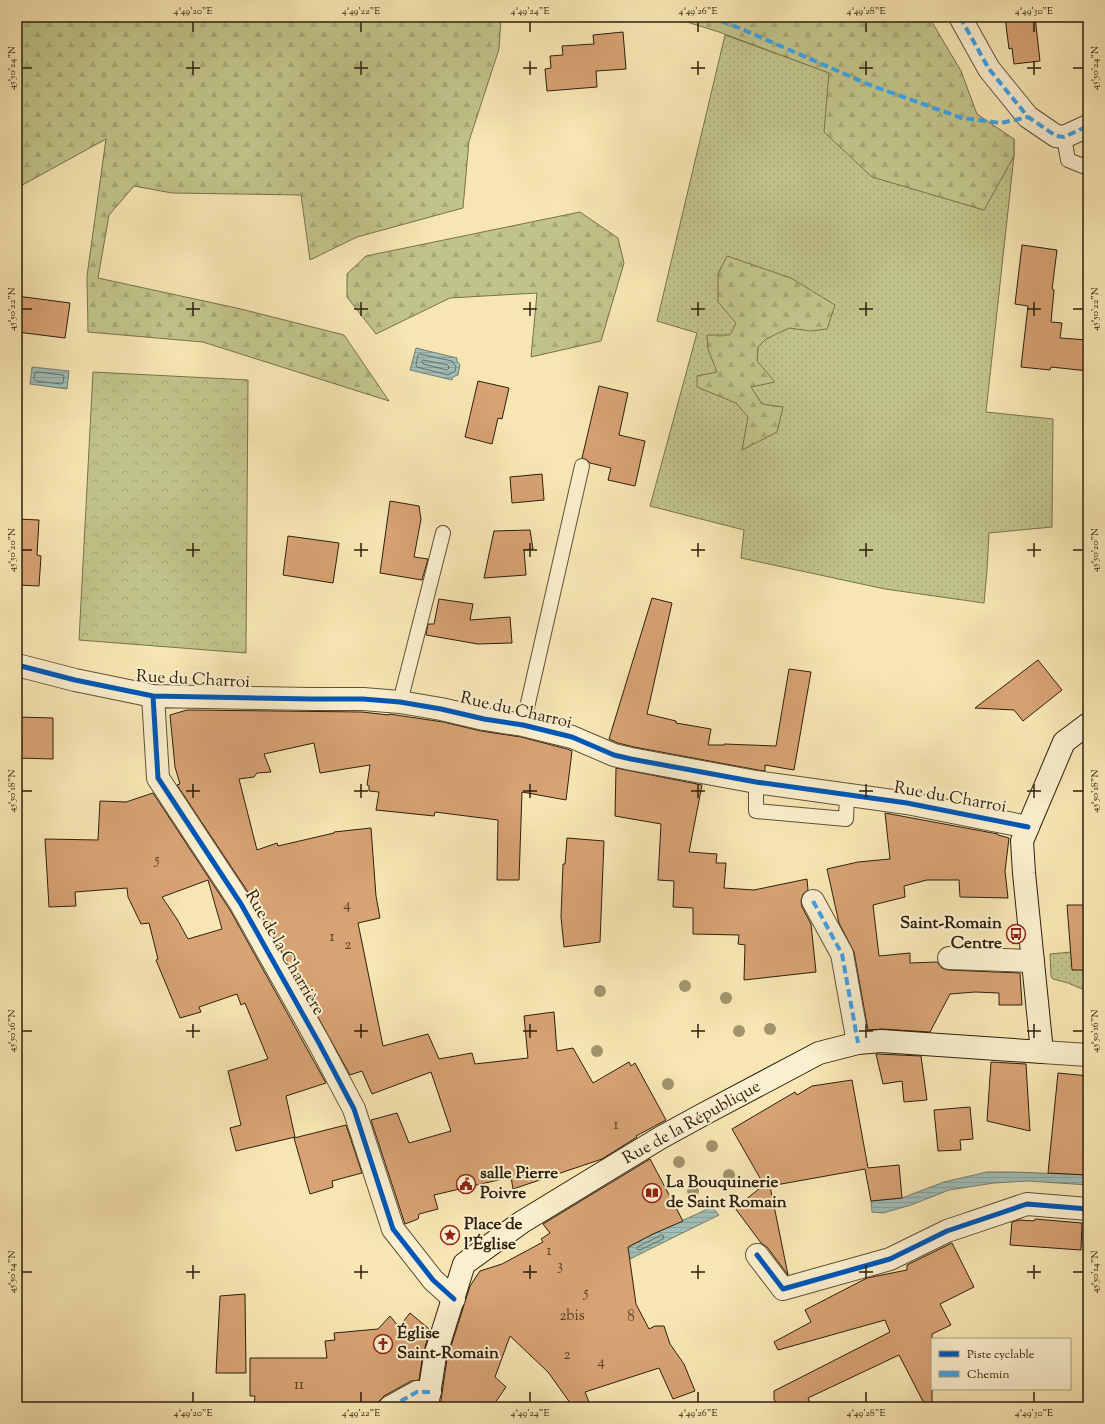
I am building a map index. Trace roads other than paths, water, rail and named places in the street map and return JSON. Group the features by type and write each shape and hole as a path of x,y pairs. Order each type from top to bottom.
{"street":[{"path":"960,17 989,69 1028,117 1056,136 1064,137 1088,126"},
{"name":"Rue du Charroi","path":"17,665 75,680 153,696 310,699 363,698 400,702 441,709 484,719 523,725 572,737 614,755 756,782 907,803 1025,834"},
{"name":"Rue de la Charrière","path":"153,696 158,778 242,904 354,1109 393,1229 433,1280 454,1299"},
{"path":"1042,1052 1024,873 1025,834 1064,742 1088,724"},
{"path":"813,901 842,954 858,1044"},
{"path":"949,958 1033,961"},
{"name":"Rue de la République","path":"428,1399 435,1356 464,1264 522,1222 660,1138 819,1053 858,1044 881,1041 1088,1055"},
{"path":"757,1254 783,1289 890,1259 947,1231 1028,1204 1088,1209"},
{"path":"390,1407 416,1392 428,1399"}],"lane":[{"path":"1064,137 1068,160 1088,168"},
{"path":"523,725 582,466"},
{"path":"400,702 443,533"},
{"path":"756,782 756,811 846,819 847,795"}],"water":[{"path":"416,348 457,358 460,365 458,375 453,377 452,380 410,370"},
{"path":"32,367 69,371 67,389 30,384"},
{"path":"987,1172 1088,1175 1088,1185 1028,1181 994,1183 949,1190 911,1205 883,1213 872,1212 871,1201 902,1198 944,1182"},
{"path":"712,1207 719,1215 630,1259 568,1281 649,1236"}],"place":[{"name":"Saint-Romain Centre","path":"1016,934"},
{"name":"salle Pierre Poivre","path":"466,1184"},
{"name":"La Bouquinerie de Saint Romain","path":"652,1193"},
{"name":"Place de l'Église","path":"450,1235"},
{"name":"Église Saint-Romain","path":"383,1344"}]}
